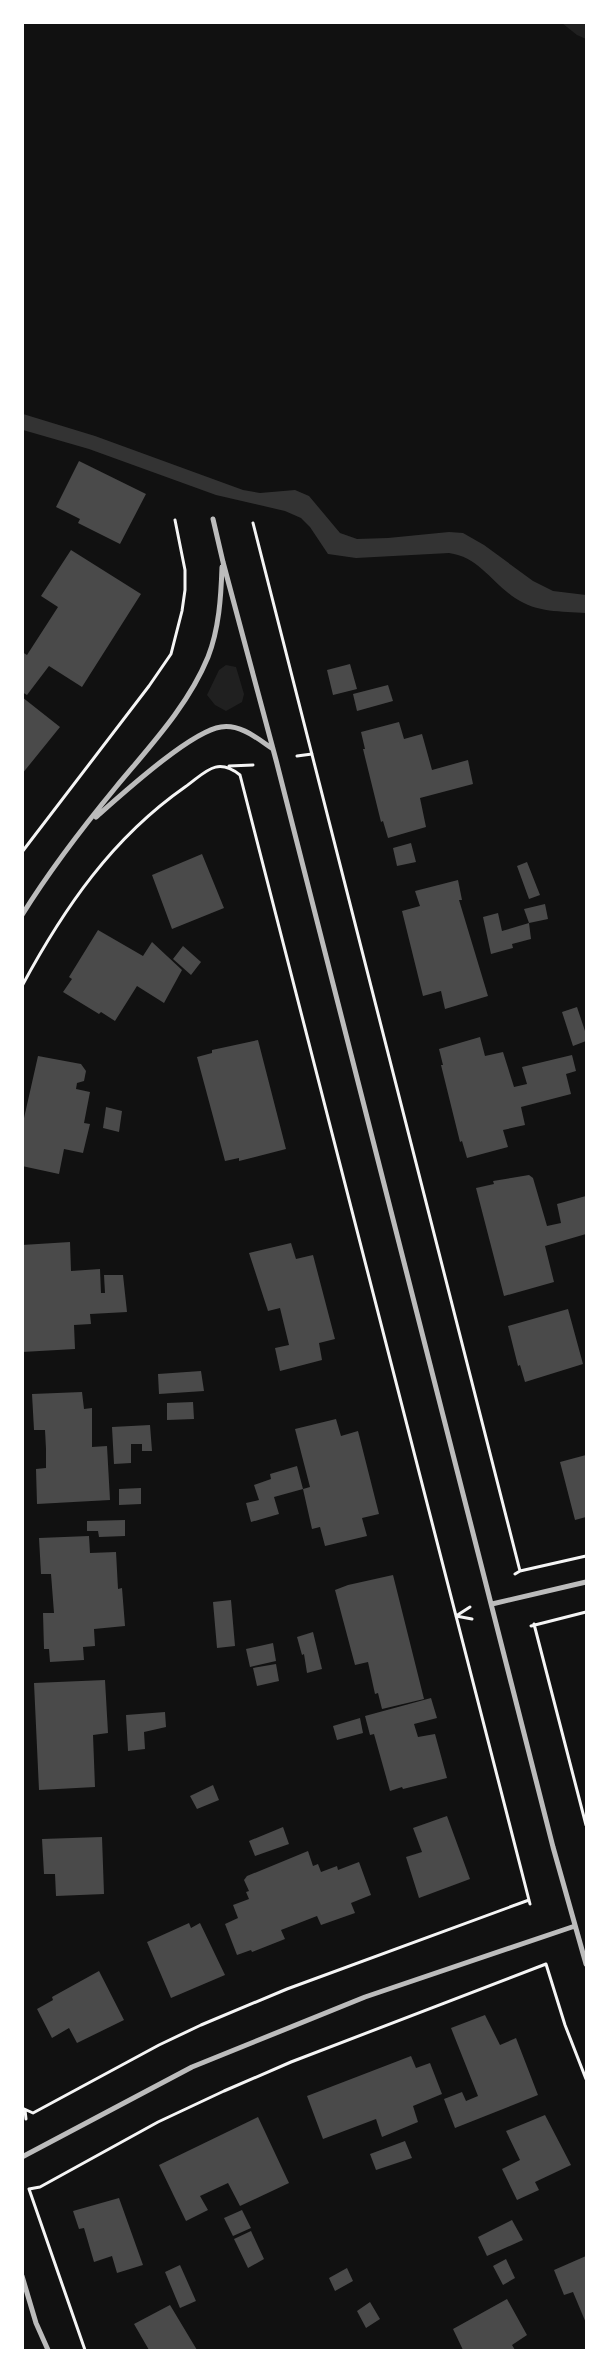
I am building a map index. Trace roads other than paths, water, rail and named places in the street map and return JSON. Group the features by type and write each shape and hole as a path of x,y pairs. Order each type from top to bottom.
{"street":[{"path":"214,519 223,562 273,749 586,1964"},
{"path":"22,915 88,824 163,730 194,685 208,656 217,623 223,562"},
{"path":"88,824 179,749 199,736 221,727 236,728 250,733 273,749"},
{"path":"492,1604 586,1582"},
{"path":"22,2158 192,2067 365,1997 575,1926"},
{"path":"22,2276 36,2323 48,2350"}]}
